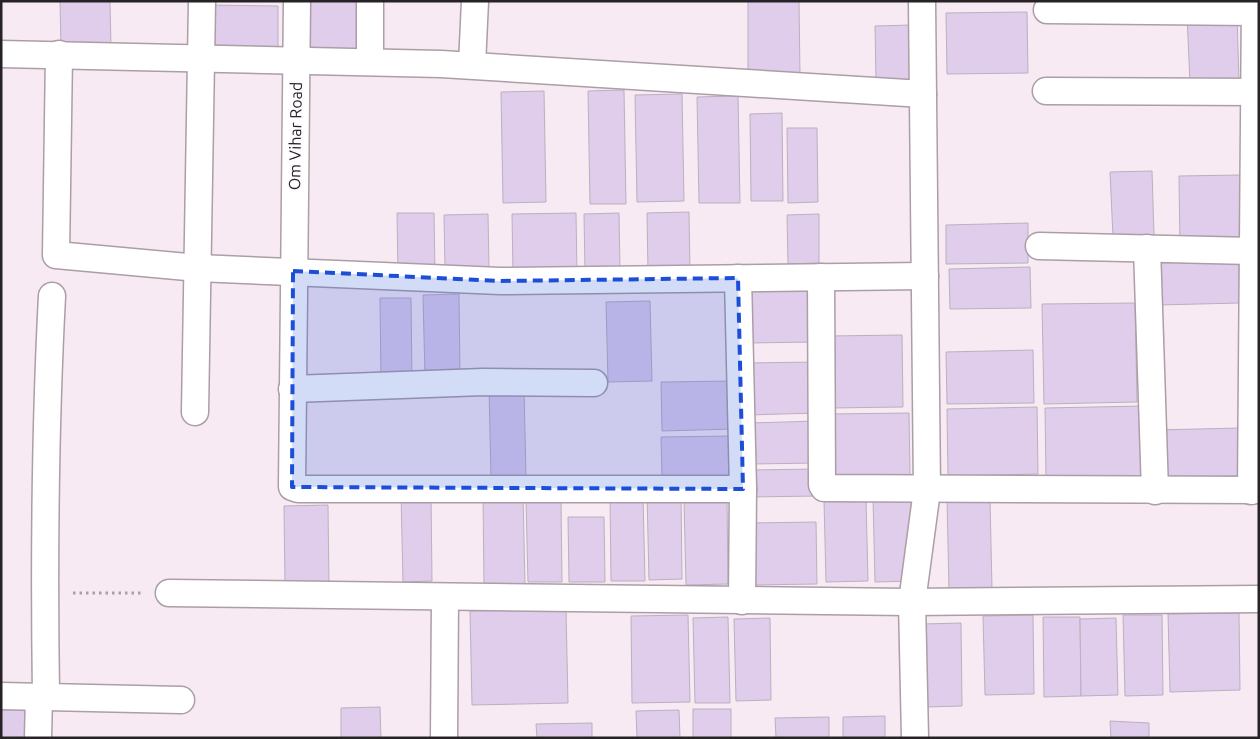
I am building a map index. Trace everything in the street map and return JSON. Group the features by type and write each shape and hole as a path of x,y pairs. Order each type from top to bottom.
{"street":[{"path":"195,412 202,1"},
{"name":"Om Vihar Road","path":"297,1 292,389 292,483 294,489 743,489"},
{"path":"370,1 370,61"},
{"path":"472,65 475,1"},
{"path":"915,738 912,602 927,490 922,1"},
{"path":"821,277 822,485 827,490 1255,491 1252,251 1256,92 1255,7 1046,10"},
{"path":"1,54 202,57 472,65 923,94"},
{"path":"59,54 56,255 198,268 500,281 925,276"},
{"path":"1046,90 1256,92"},
{"path":"1039,246 1252,251"},
{"path":"1147,248 1155,491"},
{"path":"738,278 743,489 742,601"},
{"path":"38,738 43,696 48,377 52,296"},
{"path":"292,389 483,382 594,383"},
{"path":"169,593 445,598 912,602 1259,599"},
{"path":"444,738 445,598"},
{"path":"1,696 181,700"}],"path":[{"path":"44,594 169,593"}],"highlighted area":[{"path":"293,271 500,281 738,278 743,489 292,487"}],"building":[{"path":"60,1 110,1 111,47 61,48"},
{"path":"298,1 367,1 366,52 297,51"},
{"path":"748,1 799,1 800,77 748,77"},
{"path":"207,5 278,6 278,49 207,49"},
{"path":"1027,12 1028,73 947,74 946,13"},
{"path":"1237,15 1239,82 1190,83 1187,16"},
{"path":"911,25 912,81 876,82 875,26"},
{"path":"624,90 626,204 590,204 588,91"},
{"path":"544,91 546,202 503,203 501,92"},
{"path":"682,94 684,201 637,202 635,95"},
{"path":"738,96 740,203 699,203 697,97"},
{"path":"782,113 783,201 751,201 750,114"},
{"path":"787,128 817,128 818,202 788,203"},
{"path":"1152,171 1154,235 1113,237 1110,172"},
{"path":"1240,175 1242,246 1180,247 1179,176"},
{"path":"689,212 690,272 648,273 647,213"},
{"path":"397,213 434,213 435,272 398,272"},
{"path":"576,213 577,273 513,274 512,214"},
{"path":"619,213 620,271 585,272 584,214"},
{"path":"488,214 489,268 445,269 444,215"},
{"path":"819,214 819,263 788,264 787,215"},
{"path":"1028,223 1028,263 946,264 946,225"},
{"path":"1239,261 1239,303 1158,305 1157,263"},
{"path":"1030,267 1031,308 950,309 949,269"},
{"path":"814,288 815,342 749,343 749,289"},
{"path":"459,294 460,377 425,377 423,295"},
{"path":"380,298 411,298 412,380 381,380"},
{"path":"650,301 652,381 608,382 606,302"},
{"path":"1135,303 1137,402 1044,404 1042,304"},
{"path":"902,335 903,407 830,408 829,336"},
{"path":"1033,350 1034,403 947,404 946,352"},
{"path":"816,362 817,413 748,415 747,363"},
{"path":"732,381 733,429 662,431 661,382"},
{"path":"489,388 524,388 526,477 491,477"},
{"path":"1143,406 1144,477 1046,478 1045,408"},
{"path":"1037,407 1038,474 948,476 947,409"},
{"path":"909,413 910,476 829,478 828,414"},
{"path":"817,421 817,463 752,464 751,423"},
{"path":"1241,428 1242,476 1156,477 1155,430"},
{"path":"734,436 734,476 662,478 661,437"},
{"path":"817,469 818,496 750,497 750,470"},
{"path":"681,493 682,579 649,580 647,494"},
{"path":"401,494 431,494 432,581 403,582"},
{"path":"523,494 525,585 484,585 483,495"},
{"path":"643,495 645,581 611,581 610,496"},
{"path":"873,498 912,498 913,581 875,582"},
{"path":"990,498 992,589 949,590 947,499"},
{"path":"727,499 728,584 686,585 684,500"},
{"path":"866,499 868,581 826,582 824,500"},
{"path":"561,500 562,582 528,582 526,501"},
{"path":"328,505 329,585 285,586 284,506"},
{"path":"568,517 604,517 605,582 569,582"},
{"path":"816,522 817,584 751,585 750,523"},
{"path":"566,609 568,703 472,705 470,611"},
{"path":"1239,613 1240,690 1170,692 1168,614"},
{"path":"688,615 690,702 632,703 631,616"},
{"path":"1033,615 1034,694 985,695 983,616"},
{"path":"1123,615 1162,615 1163,695 1125,696"},
{"path":"728,617 730,703 695,703 693,618"},
{"path":"1043,617 1080,617 1081,696 1044,697"},
{"path":"770,618 771,700 736,701 734,619"},
{"path":"1116,618 1118,695 1081,696 1080,619"},
{"path":"961,623 962,706 925,707 923,624"},
{"path":"380,707 381,738 341,738 341,708"},
{"path":"32,709 33,738 1,738 1,710"},
{"path":"693,709 731,709 731,738 693,738"},
{"path":"679,710 680,738 637,738 636,711"},
{"path":"885,716 885,738 843,738 843,717"},
{"path":"829,717 829,738 776,738 775,718"},
{"path":"1110,721 1149,723 1149,738 1111,738"},
{"path":"592,723 592,738 537,738 536,724"}]}
